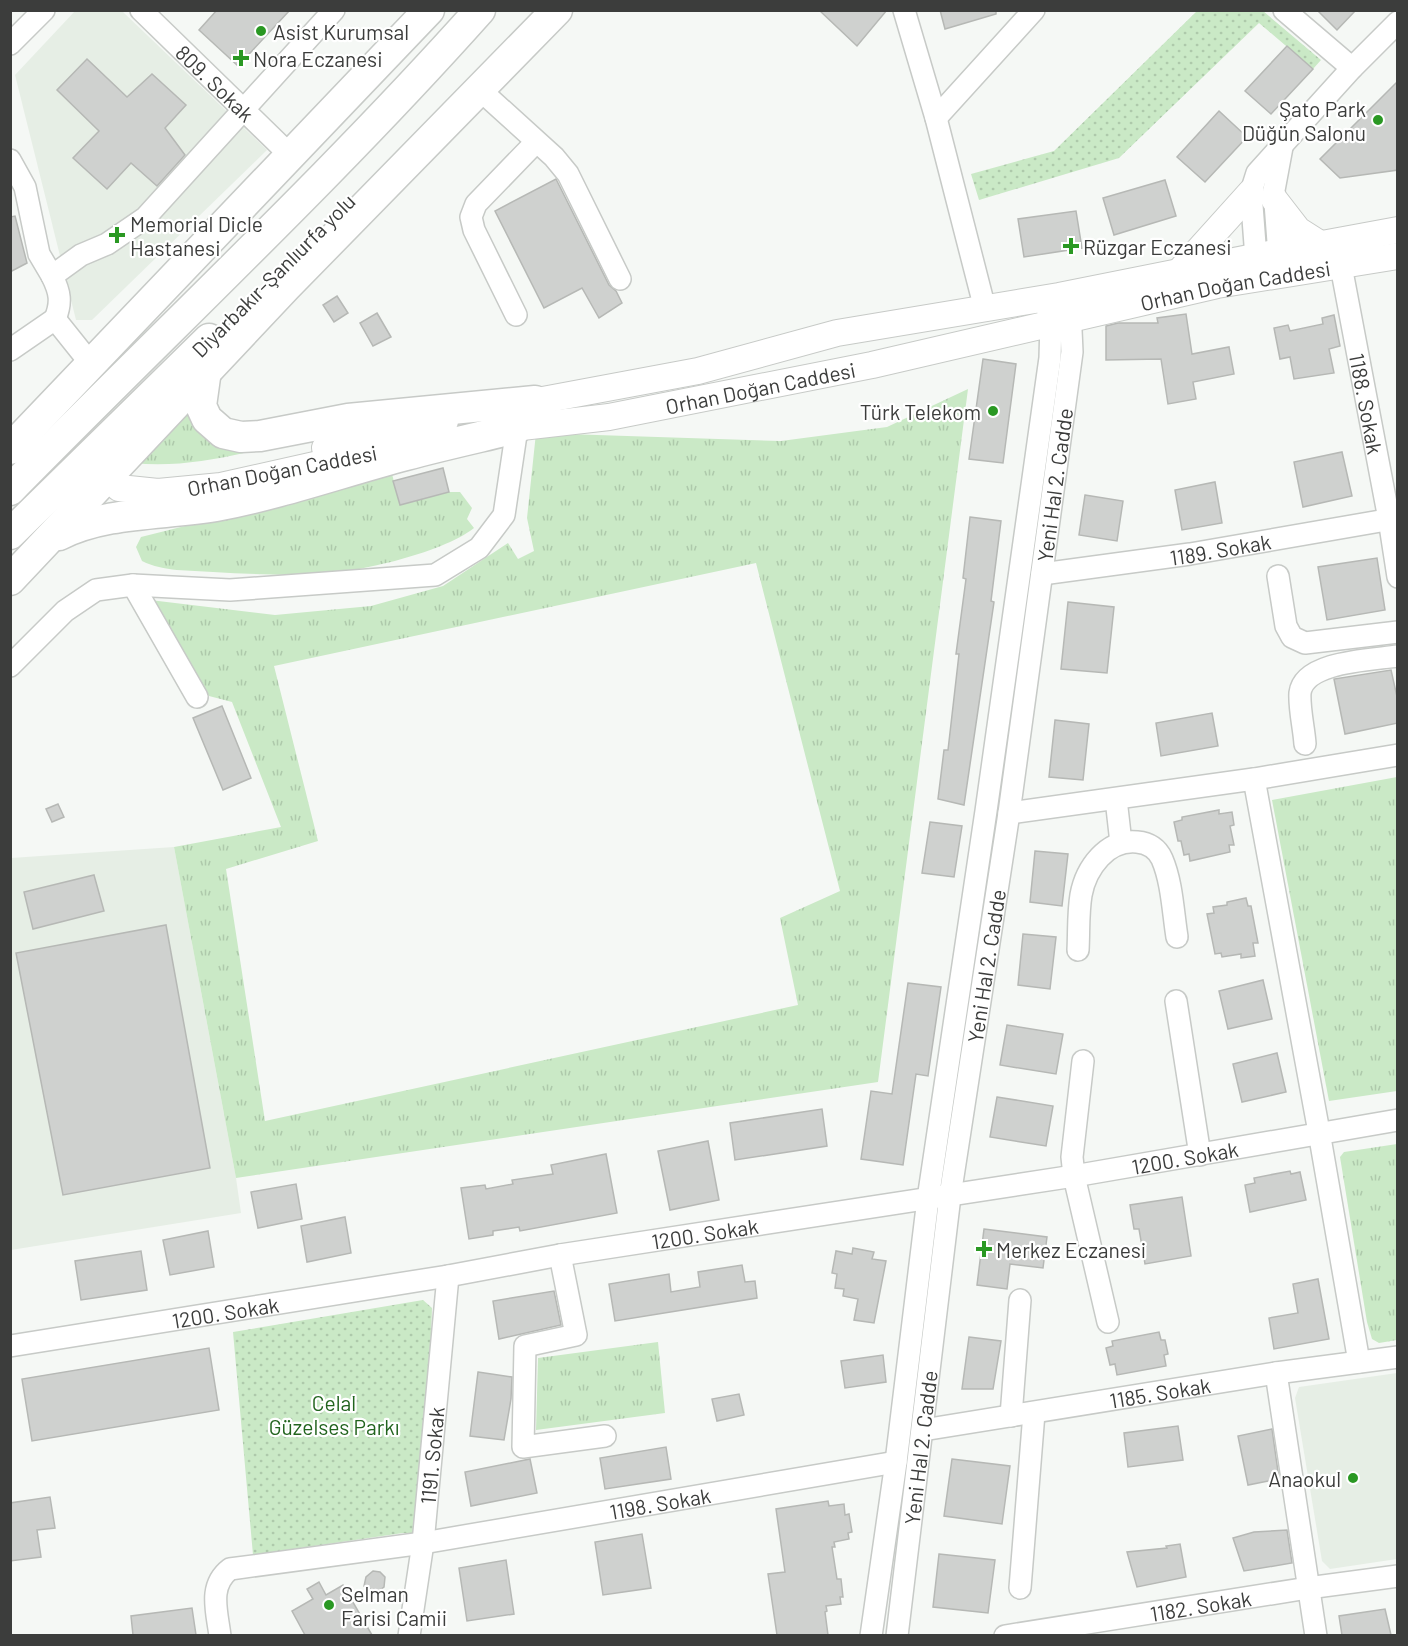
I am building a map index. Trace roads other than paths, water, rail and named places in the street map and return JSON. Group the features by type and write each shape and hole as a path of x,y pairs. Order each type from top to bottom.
{"highway":[{"path":"10,449 429,10"},
{"name":"Diyarbakır-Şanlıurfa yolu","path":"10,490 319,182 423,74 480,10"},
{"name":"Diyarbakır-Şanlıurfa yolu","path":"10,534 161,387 426,122 530,10"},
{"path":"10,580 51,539 206,370 557,10"},
{"path":"10,420 40,404 91,364"},
{"path":"206,370 201,406 207,420 223,433 241,437 260,436 348,419 535,400"},
{"path":"51,539 77,526 97,521 215,506 292,488 406,455 517,428"}],"main road":[{"path":"1179,272 1263,196 1298,230 1320,244"},
{"name":"Orhan Doğan Caddesi","path":"1398,230 1320,244 1268,266 1217,285 1056,309 985,309 837,333 698,371 535,400 357,440 232,473 176,483 126,481 158,492 221,486 383,450 482,432 609,417 792,381 872,365 1056,309 1179,272 1268,266 1341,266 1398,256"}],"street":[{"path":"10,44 44,10"},
{"name":"809. Sokak","path":"141,10 290,155"},
{"path":"52,276 81,255 106,244 144,218 334,10"},
{"path":"904,10 936,118 985,309"},
{"path":"936,118 1034,10"},
{"path":"1284,10 1352,68"},
{"path":"1268,266 1263,196 1282,147 1352,68 1398,22"},
{"path":"479,89 554,157 568,174 620,279"},
{"path":"516,315 474,230 471,217 476,204 536,141"},
{"path":"10,159 25,187 39,254 60,293 60,307 55,319 10,350"},
{"name":"1188. Sokak","path":"1341,266 1393,518 1398,577"},
{"path":"871,1635 896,1462 928,1199 986,811 1056,309"},
{"name":"Yeni Hal 2. Cadde","path":"897,1635 950,1196 1009,813 1072,352 1056,309"},
{"path":"55,319 91,364"},
{"path":"10,666 65,611 96,590 133,585 230,590 435,575 479,548 504,515 517,428"},
{"name":"1189. Sokak","path":"1042,574 1190,554 1393,518"},
{"path":"1278,576 1287,626 1292,637 1305,643 1398,632"},
{"path":"133,585 197,697"},
{"path":"1305,744 1300,693 1306,678 1324,668 1398,656"},
{"path":"1009,813 1254,779 1398,755"},
{"path":"1254,779 1359,1362"},
{"path":"1116,799 1120,843"},
{"path":"1078,950 1082,893 1093,867 1104,851 1120,843 1135,842 1150,845 1162,858 1177,937"},
{"path":"1176,1001 1200,1155"},
{"path":"1083,1061 1072,1156 1074,1176 1108,1322"},
{"name":"1200. Sokak","path":"10,1346 448,1276 560,1255 1074,1176 1398,1120"},
{"path":"560,1255 576,1335 525,1346 524,1447 604,1436"},
{"name":"1191. Sokak","path":"409,1635 423,1543 448,1276"},
{"path":"1011,1416 1020,1300"},
{"name":"1185. Sokak","path":"923,1430 1276,1373 1398,1357"},
{"path":"1276,1373 1316,1635"},
{"path":"1020,1588 1034,1413"},
{"name":"1198. Sokak","path":"220,1635 215,1601 216,1584 230,1569 423,1543 896,1462"},
{"name":"1182. Sokak","path":"1016,1635 1308,1588 1398,1576"}],"place":[{"name":"Asist Kurumsal","path":"261,31"},
{"name":"Nora Eczanesi","path":"241,58"},
{"name":"Şato Park Düğün Salonu","path":"1378,120"},
{"name":"Memorial Dicle Hastanesi","path":"117,235"},
{"name":"Rüzgar Eczanesi","path":"1071,246"},
{"name":"Türk Telekom","path":"993,411"},
{"name":"Merkez Eczanesi","path":"984,1249"},
{"name":"Anaokul","path":"1353,1478"},
{"name":"Selman Farisi Camii","path":"329,1605"}],"park label":[{"name":"Celal Güzelses Parkı","path":"334,1414"}]}
